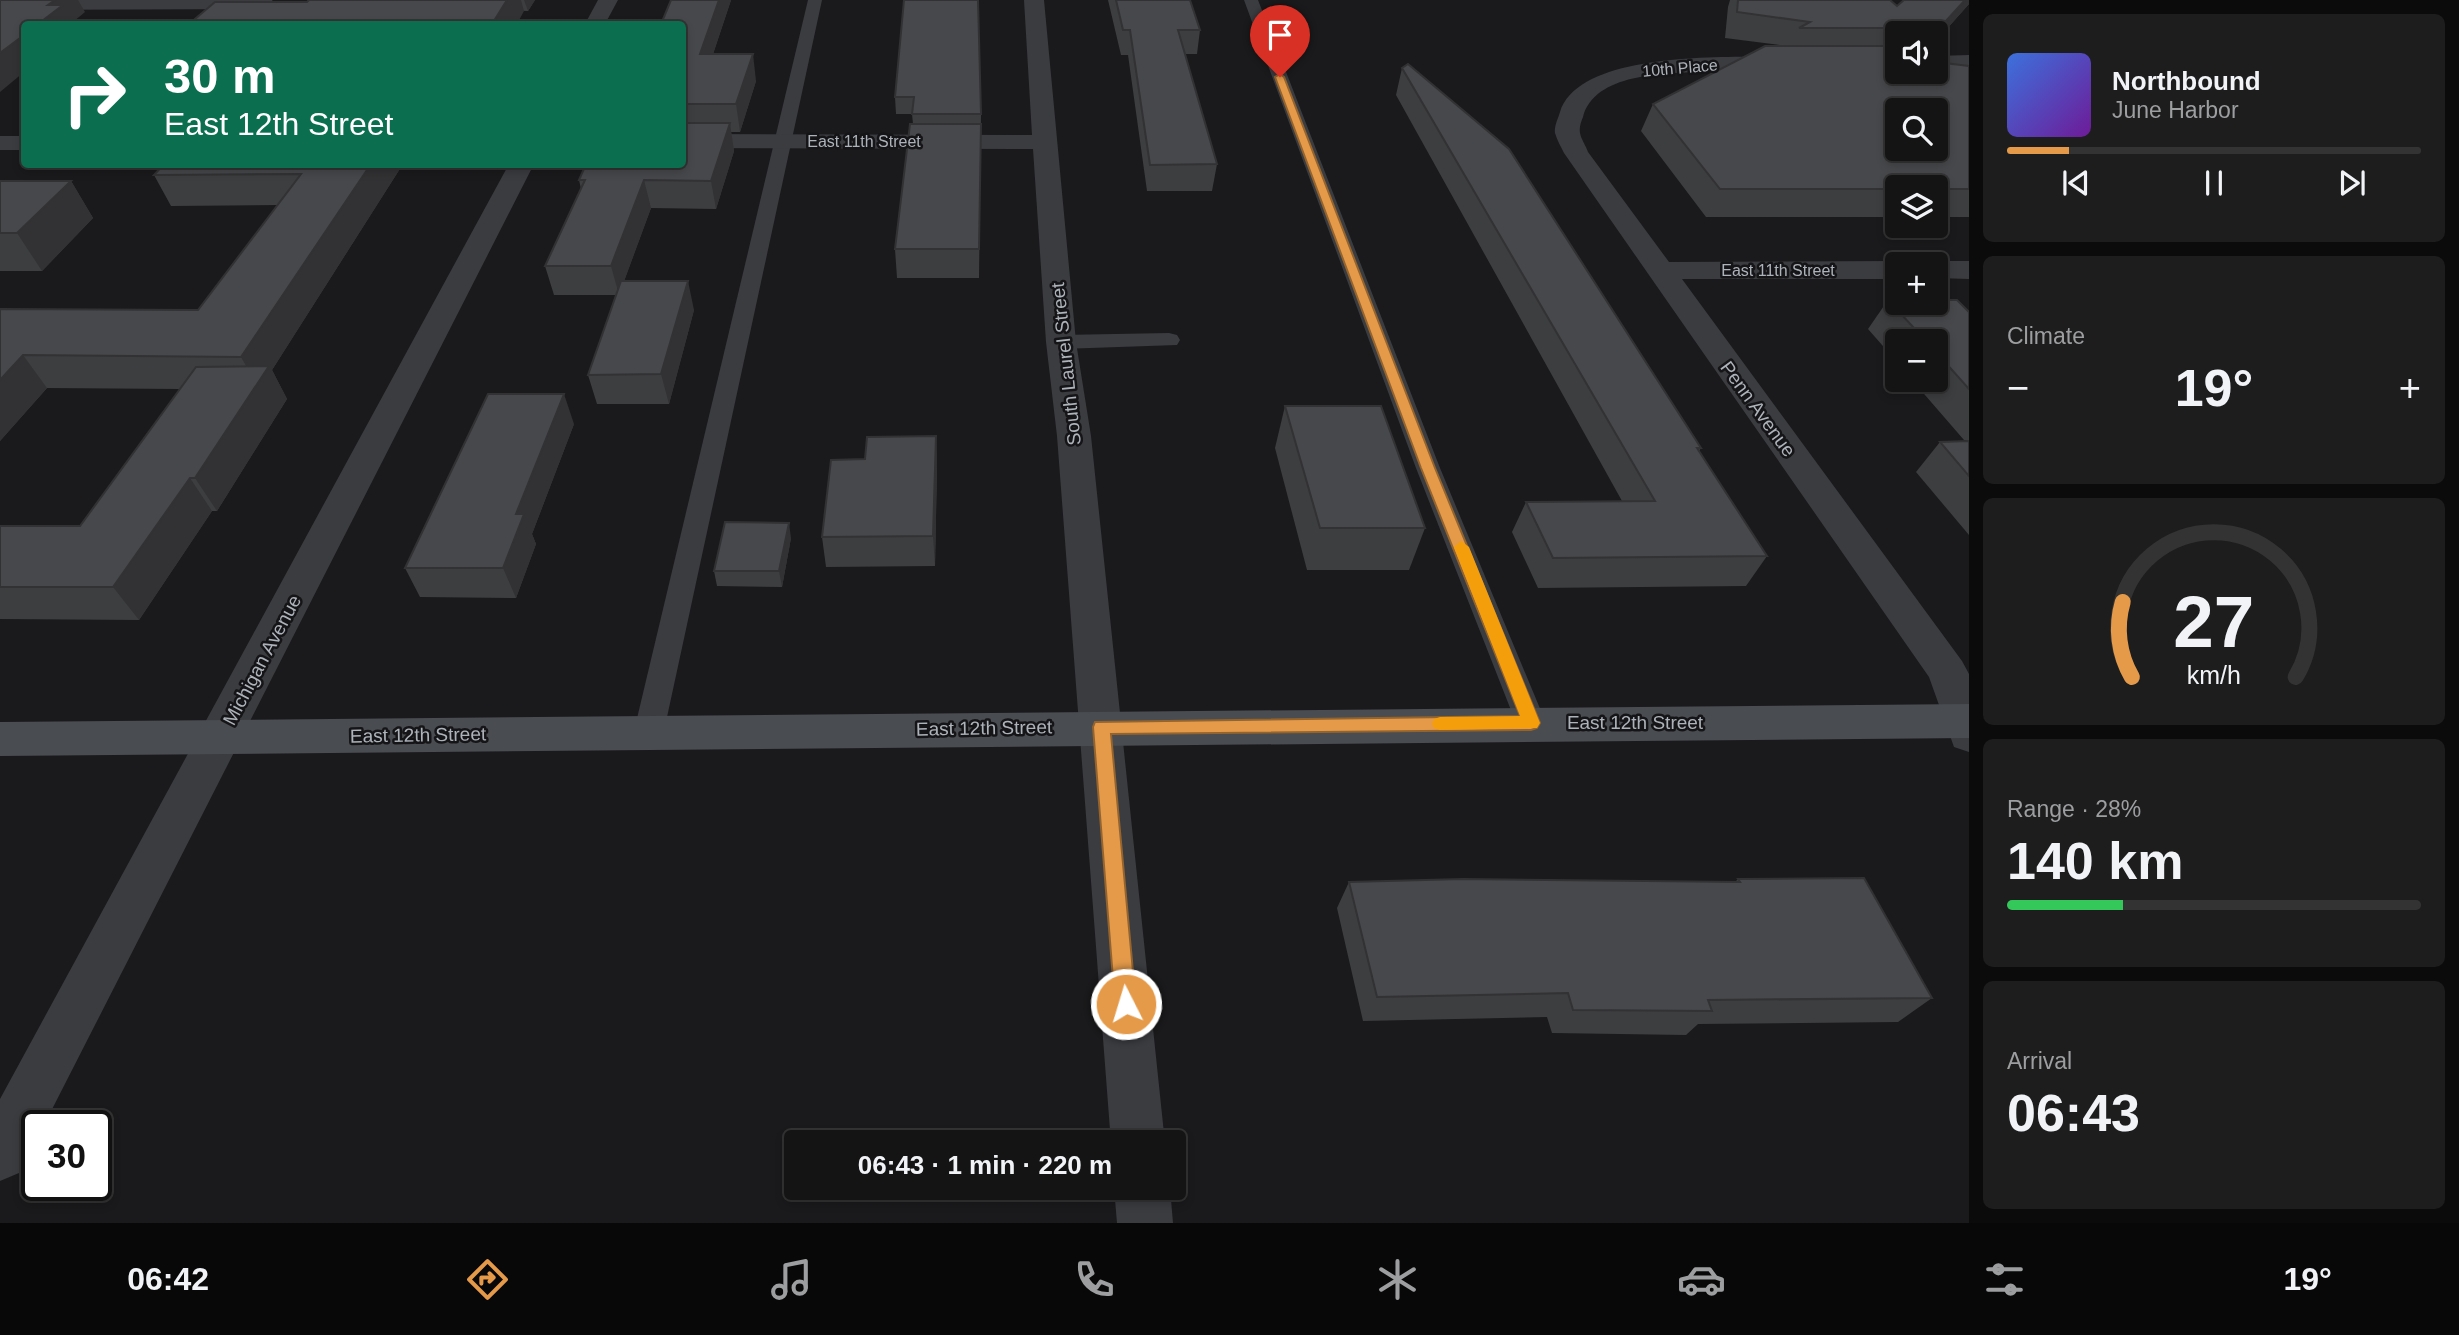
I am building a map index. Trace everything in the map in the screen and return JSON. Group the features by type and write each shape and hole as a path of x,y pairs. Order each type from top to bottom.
{"street":[{"path":"597,21 608,0"},
{"name":"South Laurel Street","path":"1034,0 1061,342 1074,436 1137,1130"},
{"path":"166,21 187,3"},
{"path":"0,4 280,3"},
{"path":"1948,63 1969,62"},
{"name":"10th Place","path":"1591,86 1637,71 1694,65 1802,64"},
{"name":"Penn Avenue","path":"1591,86 1572,110 1567,130 1576,153 1948,672 1967,725"},
{"name":"East 11th Street","path":"686,141 1046,142"},
{"path":"0,143 21,143"},
{"name":"Michigan Avenue","path":"0,1154 520,168"},
{"name":"East 11th Street","path":"1659,271 1885,270"},
{"path":"1948,270 1969,270"},
{"name":"East 12th Street","path":"0,739 1531,723 1967,725"},
{"path":"1143,1200 1145,1223"}],"lane":[{"path":"649,731 815,0"},
{"path":"1251,0 1428,468 1531,723"},
{"path":"1061,342 1169,340"}],"building":[{"path":"0,0 55,0 48,5 63,5 42,21 21,21 21,37 0,53"},
{"path":"507,0 494,21 193,21 215,2"},
{"path":"671,0 719,0 700,54 753,54 736,104 686,104 686,21 662,21"},
{"path":"904,0 978,0 981,114 912,114 914,97 895,97"},
{"path":"1116,0 1190,0 1200,30 1178,30 1217,164 1150,165 1130,30 1123,30"},
{"path":"1738,0 1890,0 1897,6 1904,0 1965,0 1946,21 1885,21 1885,28 1799,28 1810,22 1737,12"},
{"path":"1765,46 1885,46 1885,84 1948,84 1948,63 1969,66 1969,189 1948,189 1948,175 1885,175 1885,189 1720,189 1653,104"},
{"path":"1408,64 1509,149 1767,556 1553,558 1526,502 1655,501 1402,68"},
{"path":"686,123 730,123 711,181 644,180 611,266 545,266 585,180 579,180 584,168 686,168"},
{"path":"910,124 981,124 979,249 895,249"},
{"path":"160,168 368,168 241,357 23,355 0,380 0,309 198,310 301,174 154,175"},
{"path":"0,181 71,181 17,233 0,233"},
{"path":"621,281 688,281 661,374 588,375"},
{"path":"1948,300 1957,300 1969,312 1969,389 1948,365 1948,329 1915,329 1902,315 1948,315"},
{"path":"269,366 195,478 190,478 113,587 0,587 0,526 80,526 196,367"},
{"path":"488,394 564,394 516,514 524,514 503,568 405,568"},
{"path":"1285,406 1381,406 1425,528 1320,528"},
{"path":"936,436 933,536 822,537 831,460 865,459 867,437"},
{"path":"1969,441 1969,476 1940,442"},
{"path":"725,522 789,523 779,571 714,571"},
{"path":"1864,878 1932,998 1708,1000 1712,1011 1573,1010 1568,993 1377,997 1349,882 1463,879 1740,882 1738,879"}],"slow traffic":[{"path":"1440,724 1531,723 1461,547"}],"route":[{"path":"1126,1004 1101,727 1531,723 1501,642 1428,468 1280,77"}]}
